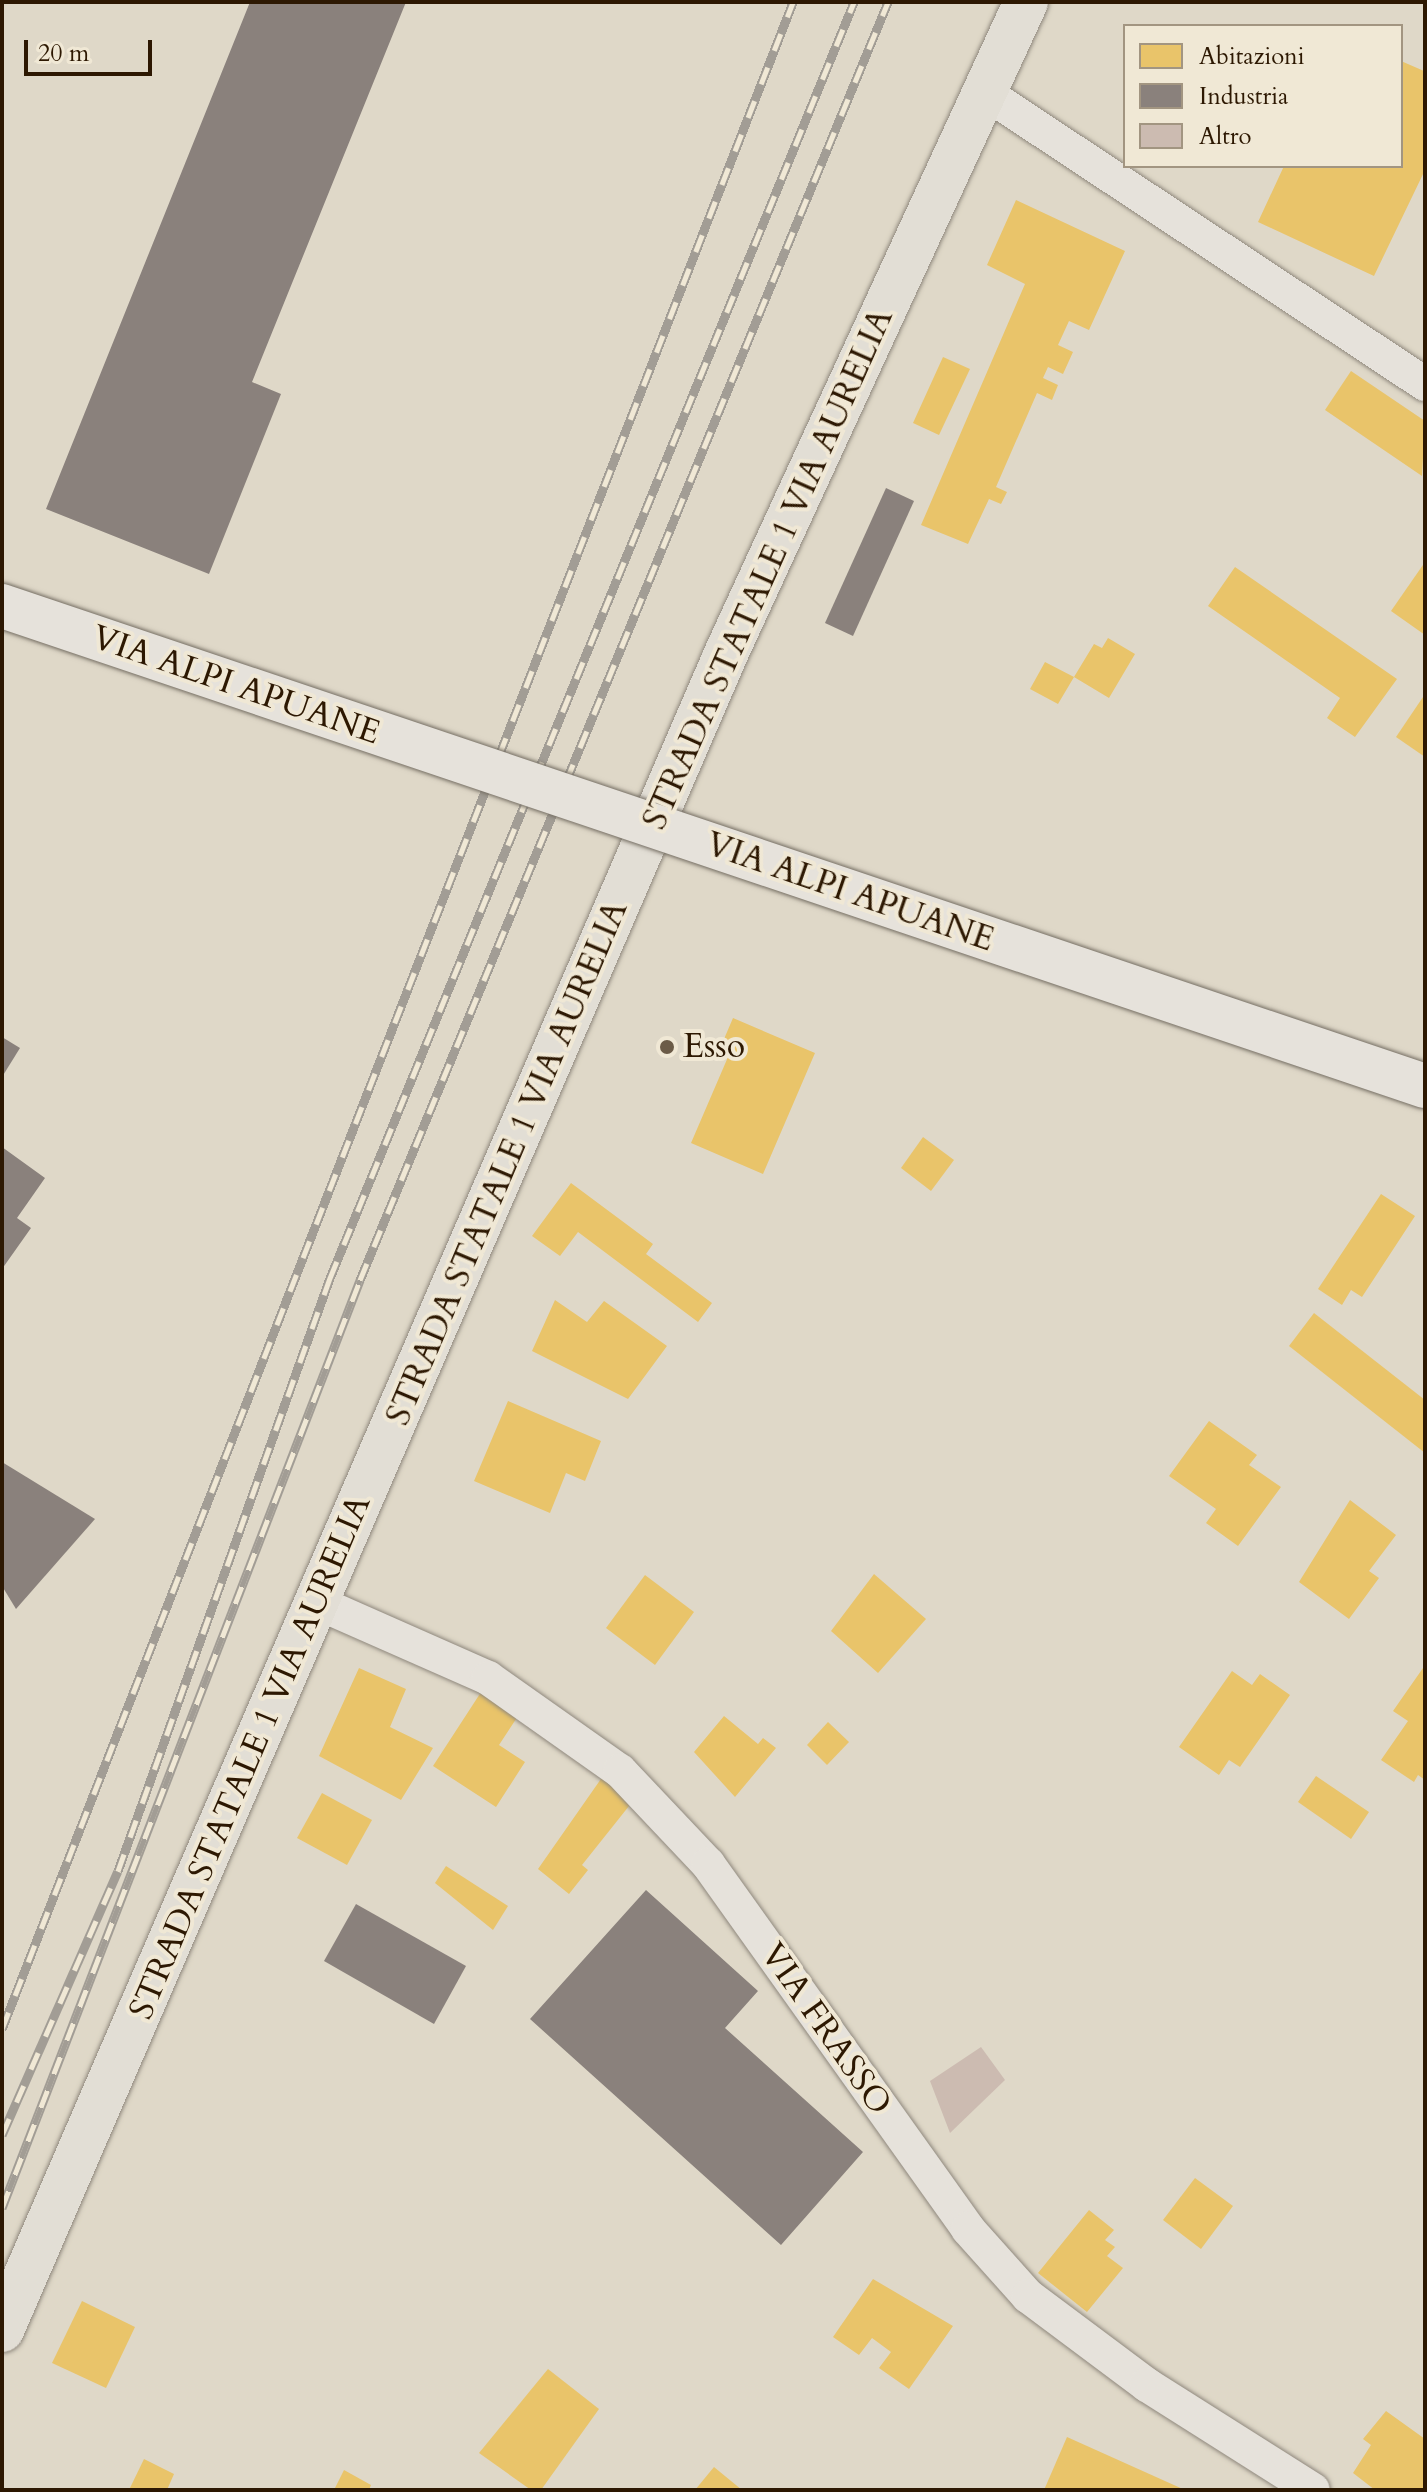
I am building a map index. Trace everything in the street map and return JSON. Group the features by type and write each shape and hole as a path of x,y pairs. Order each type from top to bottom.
{"main road":[{"name":"STRADA STATALE 1 VIA AURELIA","path":"2,2330 724,658 1026,2"},
{"name":"VIA ALPI APUANE","path":"2,606 1425,1086"}],"street":[{"path":"984,92 1186,222 1425,384"},
{"name":"VIA FRASSO","path":"316,1602 488,1678 620,1771 708,1864 926,2172 1028,2296 1147,2385 1313,2490"}],"building: Abitazioni":[{"path":"1403,62 1424,71 1425,170 1374,276 1258,222 1283,168 1403,168"},
{"path":"1016,200 1125,251 1089,330 1069,321 1058,345 1073,352 1063,374 1048,367 1043,378 1058,385 1052,400 1037,393 996,487 1007,492 1001,504 989,499 968,544 921,525 1025,284 987,265"},
{"path":"943,357 970,369 939,435 913,423"},
{"path":"1351,371 1425,421 1422,476 1325,410"},
{"path":"1425,562 1425,635 1391,611"},
{"path":"1235,567 1397,679 1355,737 1327,718 1340,698 1208,606"},
{"path":"1108,638 1135,654 1109,698 1074,677 1094,644 1102,648"},
{"path":"1045,662 1074,677 1058,704 1030,689"},
{"path":"1425,694 1425,757 1396,737"},
{"path":"733,1018 815,1053 763,1174 691,1143 728,1057 718,1053"},
{"path":"923,1137 954,1160 931,1191 901,1168"},
{"path":"571,1183 653,1244 646,1254 712,1303 698,1322 578,1232 560,1256 532,1236"},
{"path":"1381,1194 1415,1216 1362,1297 1351,1290 1342,1305 1318,1289"},
{"path":"555,1300 587,1322 604,1301 667,1346 628,1399 532,1351"},
{"path":"1314,1313 1425,1400 1425,1453 1289,1346"},
{"path":"508,1401 601,1441 585,1481 566,1473 550,1513 474,1481"},
{"path":"1209,1421 1257,1455 1249,1465 1281,1487 1238,1546 1206,1523 1216,1509 1169,1476"},
{"path":"1350,1500 1396,1535 1369,1571 1379,1578 1349,1619 1299,1582"},
{"path":"874,1574 926,1619 878,1673 831,1631"},
{"path":"645,1575 694,1612 655,1665 606,1628"},
{"path":"359,1668 406,1689 390,1727 433,1748 401,1800 319,1756"},
{"path":"1423,1668 1425,1780 1418,1775 1414,1782 1381,1760 1408,1721 1393,1711"},
{"path":"1232,1671 1252,1685 1260,1674 1290,1695 1240,1767 1229,1760 1219,1775 1179,1747"},
{"path":"485,1686 522,1710 499,1745 525,1762 496,1807 433,1766"},
{"path":"724,1716 758,1744 763,1738 776,1748 735,1797 694,1752"},
{"path":"828,1722 849,1742 827,1765 807,1745"},
{"path":"603,1776 633,1801 582,1865 588,1870 569,1894 538,1869"},
{"path":"1316,1776 1369,1812 1351,1839 1298,1802"},
{"path":"322,1793 372,1820 347,1865 297,1838"},
{"path":"446,1866 508,1906 493,1930 435,1883"},
{"path":"1195,2178 1233,2206 1201,2249 1163,2220"},
{"path":"1089,2210 1114,2230 1105,2240 1115,2247 1107,2256 1123,2268 1087,2312 1038,2273"},
{"path":"873,2279 953,2326 909,2389 879,2368 891,2352 872,2338 859,2355 833,2337"},
{"path":"82,2301 135,2327 106,2388 52,2363"},
{"path":"548,2369 599,2409 541,2490 531,2490 479,2453"},
{"path":"1386,2411 1425,2439 1425,2490 1375,2490 1353,2473 1371,2445 1363,2439"},
{"path":"1067,2437 1185,2490 1044,2490"},
{"path":"144,2459 174,2474 167,2490 129,2490"},
{"path":"714,2467 742,2490 695,2490"},
{"path":"344,2470 371,2485 369,2490 334,2490"}],"building: Industria":[{"path":"250,2 406,2 252,382 281,394 209,574 46,509"},
{"path":"886,488 914,501 853,636 825,623"},
{"path":"2,1037 20,1048 2,1077"},
{"path":"2,1147 45,1178 17,1218 31,1228 2,1269"},
{"path":"2,1462 95,1519 16,1609 2,1586"},
{"path":"646,1890 758,1991 725,2028 863,2152 781,2245 530,2019"},
{"path":"356,1904 466,1966 434,2024 324,1961"}],"building: Altro":[{"path":"981,2047 1005,2080 950,2133 930,2081"}],"railway":[{"path":"2,2029 793,2"},
{"path":"2,2135 118,1871 330,1278 854,2"},
{"path":"2,2208 360,1280 888,2"}],"place":[{"name":"Esso","path":"667,1047"}]}
